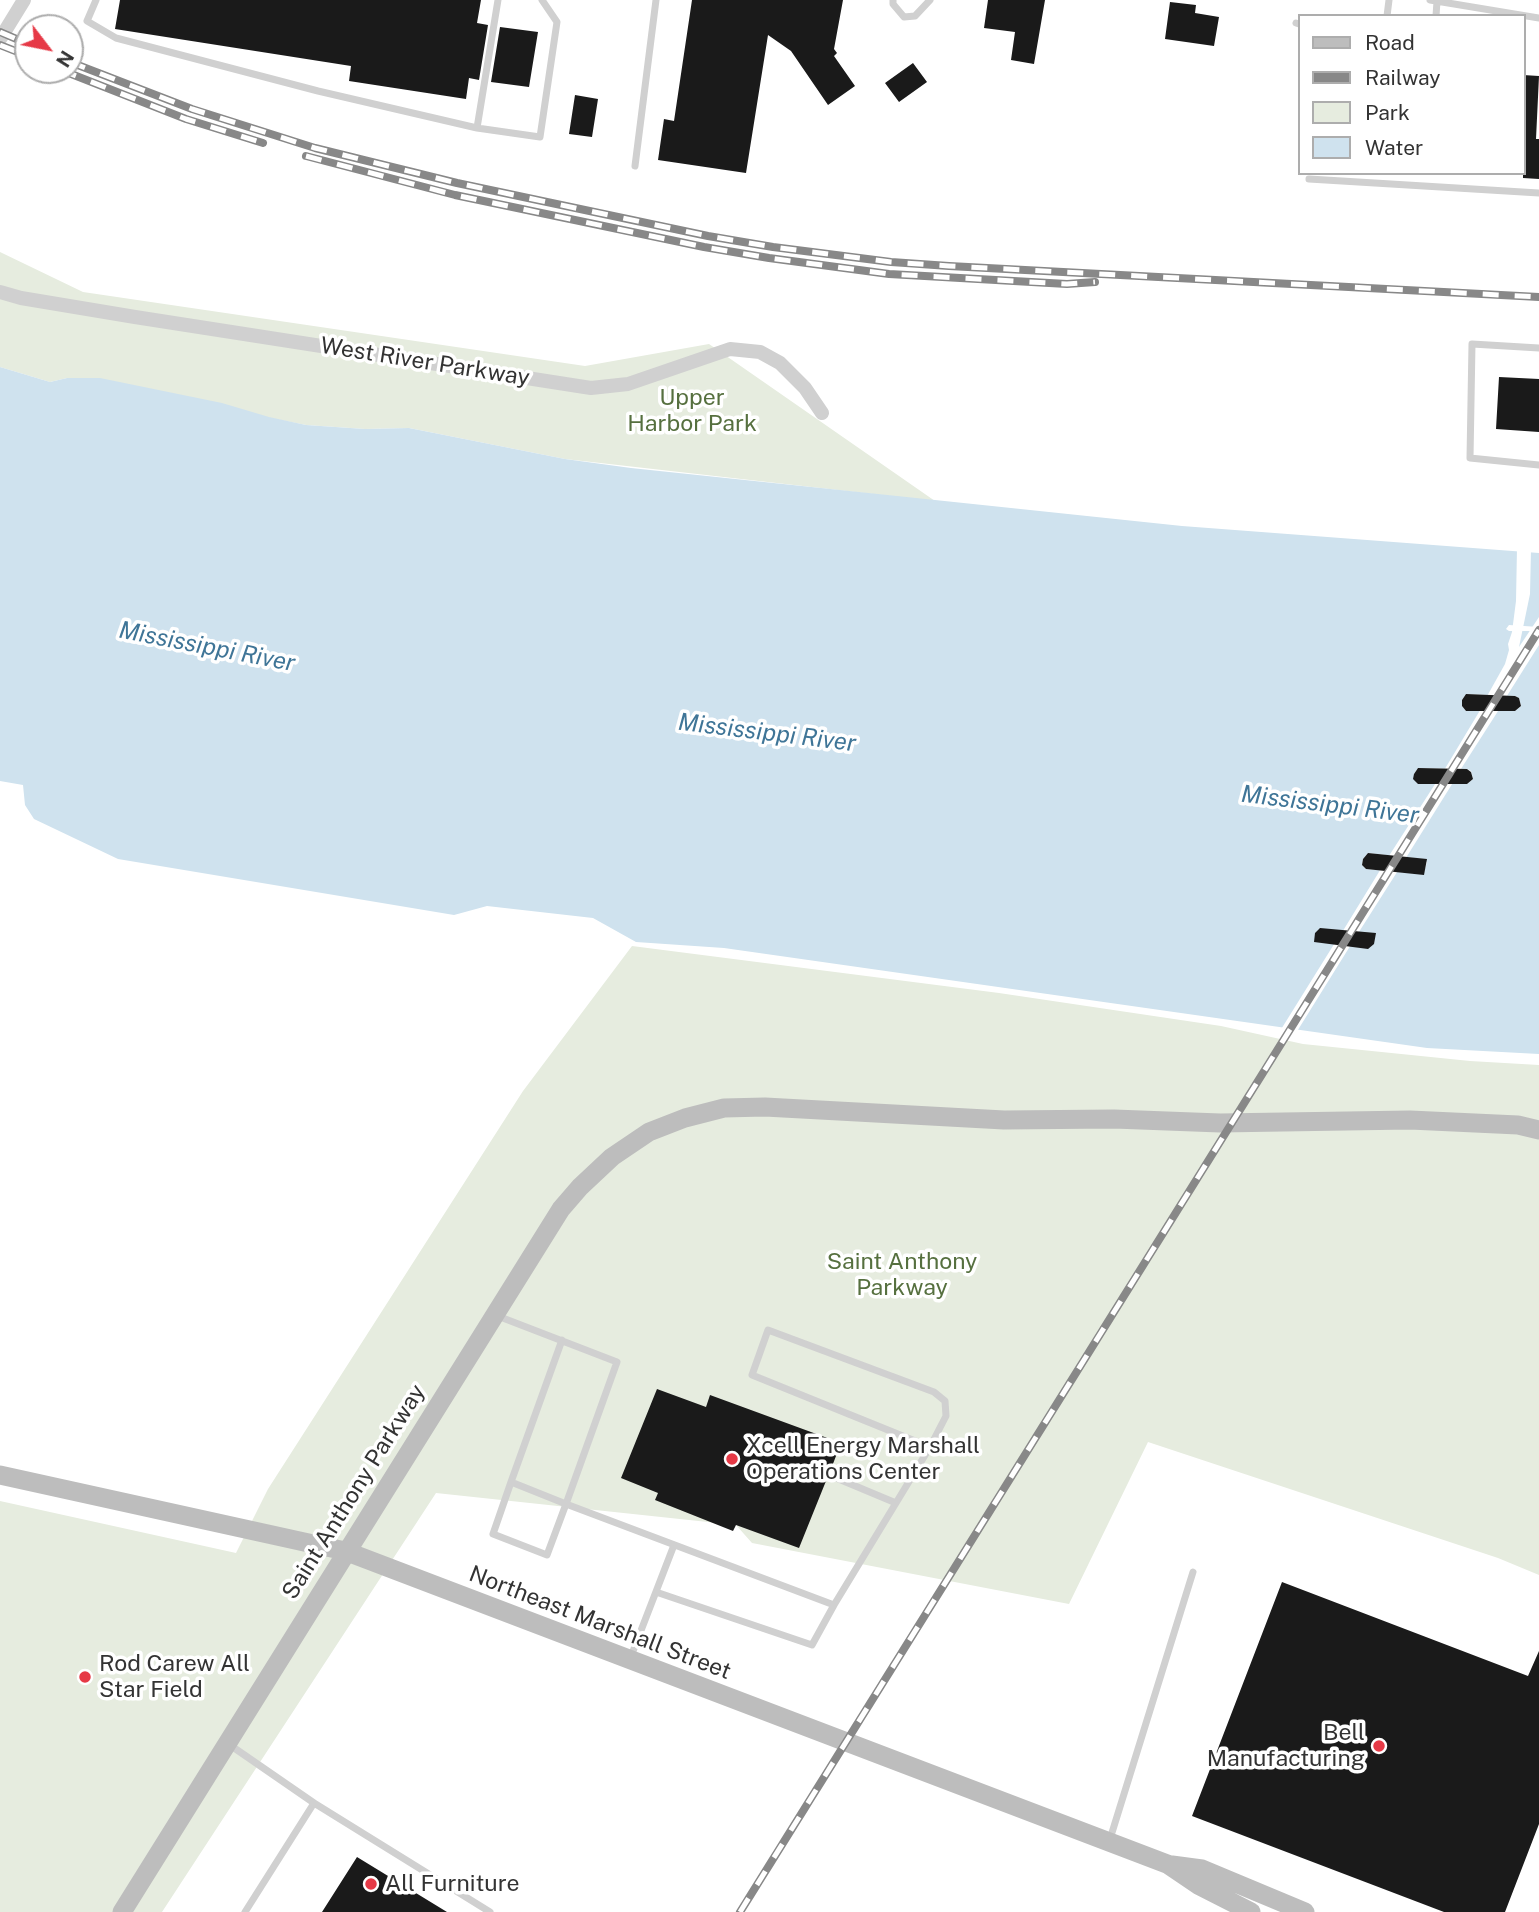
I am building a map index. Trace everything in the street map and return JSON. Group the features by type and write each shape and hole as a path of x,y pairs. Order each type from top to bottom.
{"street":[{"path":"0,39 24,0"},
{"name":"West River Parkway","path":"0,292 135,317 591,387 628,384 730,349 760,352 780,363 805,388 822,413"},
{"name":"Saint Anthony Parkway","path":"122,1912 561,1209 612,1157 649,1132 685,1118 724,1108 765,1107 1004,1120 1114,1119 1220,1123 1410,1121 1518,1125 1539,1130"},
{"name":"Northeast Marshall Street","path":"0,1475 345,1551 1167,1864 1198,1885 1230,1898"},
{"path":"1230,1898 1251,1912"},
{"path":"1230,1898 1305,1912"}],"lane":[{"path":"96,0 87,21 116,38 477,128 540,137 557,22 542,0"},
{"path":"477,128 498,0"},
{"path":"635,166 656,0"},
{"path":"893,0 893,4 904,17 915,16 930,0"},
{"path":"1434,1 1514,14"},
{"path":"1372,183 1373,175"},
{"path":"1309,179 1539,193"},
{"path":"1539,348 1472,344 1470,445 1470,458 1539,465"},
{"path":"494,1314 562,1340 617,1362 547,1555 493,1534 562,1340"},
{"path":"656,1592 812,1645 930,1447 946,1416 945,1401 934,1392 768,1330 752,1375 930,1447"},
{"path":"829,1475 896,1503"},
{"path":"511,1482 834,1605"},
{"path":"630,1661 674,1545"},
{"path":"1109,1842 1193,1572"},
{"path":"227,1742 314,1803 490,1912"},
{"path":"245,1912 314,1803"}],"green space":[{"name":"Upper Harbor Park","path":"0,252 83,292 585,366 709,344 935,501 565,459 409,428 365,429 306,425 67,378 50,382 0,367"},
{"name":"Saint Anthony Parkway","path":"632,946 999,993 1221,1026 1303,1044 1470,1061 1539,1065 1539,1575 1498,1558 1148,1442 1069,1604 752,1543 736,1525 436,1493 162,1912 0,1912 0,1501 236,1553 268,1489 523,1091"}],"water":[{"name":"Mississippi River","path":"0,367 50,382 67,378 100,378 222,403 306,425 365,429 409,428 565,459 631,468 1182,526 1539,553 1539,627 1509,625 1506,629 1539,631 1539,1054 1427,1048 724,948 636,942 593,918 487,906 454,915 118,859 34,819 25,805 23,785 0,781","holes":["1466,694 1515,696 1519,698 1521,706 1515,711 1466,711 1462,706","1418,768 1467,769 1471,771 1473,779 1467,784 1418,784 1414,774","1368,853 1423,859 1427,862 1424,872 1420,874 1366,869 1362,865"]}],"pier":[{"path":"1517,548 1531,549 1530,594 1519,647 1539,617 1539,645 1505,699 1486,698 1505,664 1509,650 1516,601"},
{"path":"1482,707 1500,708 1459,772 1443,772"},
{"path":"1437,781 1454,781 1404,861 1387,859"},
{"path":"1382,867 1399,869 1357,935 1341,934"},
{"path":"1336,941 1352,943 1296,1033 1280,1031"}],"building":[{"path":"120,0 481,0 477,23 488,25 479,80 469,78 466,99 349,81 351,66 115,29"},
{"path":"692,0 843,0 834,49 837,53 834,56 855,86 828,105 791,51 768,35 746,173 658,160 664,119 674,121"},
{"path":"988,0 1045,0 1034,64 1011,60 1015,32 984,28"},
{"path":"1170,2 1196,5 1195,13 1219,17 1214,46 1165,39"},
{"path":"500,27 538,32 529,87 491,82"},
{"path":"913,63 927,82 899,102 885,83"},
{"path":"1525,75 1539,76 1536,139 1539,139 1539,179 1523,178"},
{"path":"575,95 598,99 592,137 569,134"},
{"path":"1499,377 1539,379 1539,432 1496,429"},
{"path":"1466,694 1515,696 1519,698 1521,706 1515,711 1466,711 1462,700"},
{"path":"1418,768 1467,769 1473,779 1467,784 1418,784 1413,779"},
{"path":"1368,853 1427,859 1424,875 1366,869 1362,865"},
{"path":"1320,928 1376,933 1374,944 1368,949 1314,942 1315,933"},
{"name":"Xcell Energy Marshall Operations Center","path":"657,1389 706,1407 710,1395 841,1443 831,1469 823,1473 826,1481 799,1548 736,1525 733,1531 655,1500 658,1493 621,1478"},
{"name":"Bell Manufacturing","path":"1282,1582 1528,1676 1539,1651 1539,1824 1505,1912 1444,1912 1192,1816"},
{"name":"All Furniture","path":"357,1857 447,1912 322,1912"}],"railway":[{"path":"0,32 14,38"},
{"path":"0,45 14,50"},
{"path":"84,67 192,109 315,148 457,183 708,236 773,247 891,262 949,266 1539,297"},
{"path":"84,79 186,119 263,143"},
{"path":"306,156 455,195 769,258 889,274 1067,284 1095,282"},
{"path":"740,1912 1539,630"}],"place":[{"name":"Xcell Energy Marshall Operations Center","path":"732,1459"},
{"name":"Rod Carew All Star Field","path":"85,1677"},
{"name":"Bell Manufacturing","path":"1379,1746"},
{"name":"All Furniture","path":"371,1884"}]}
